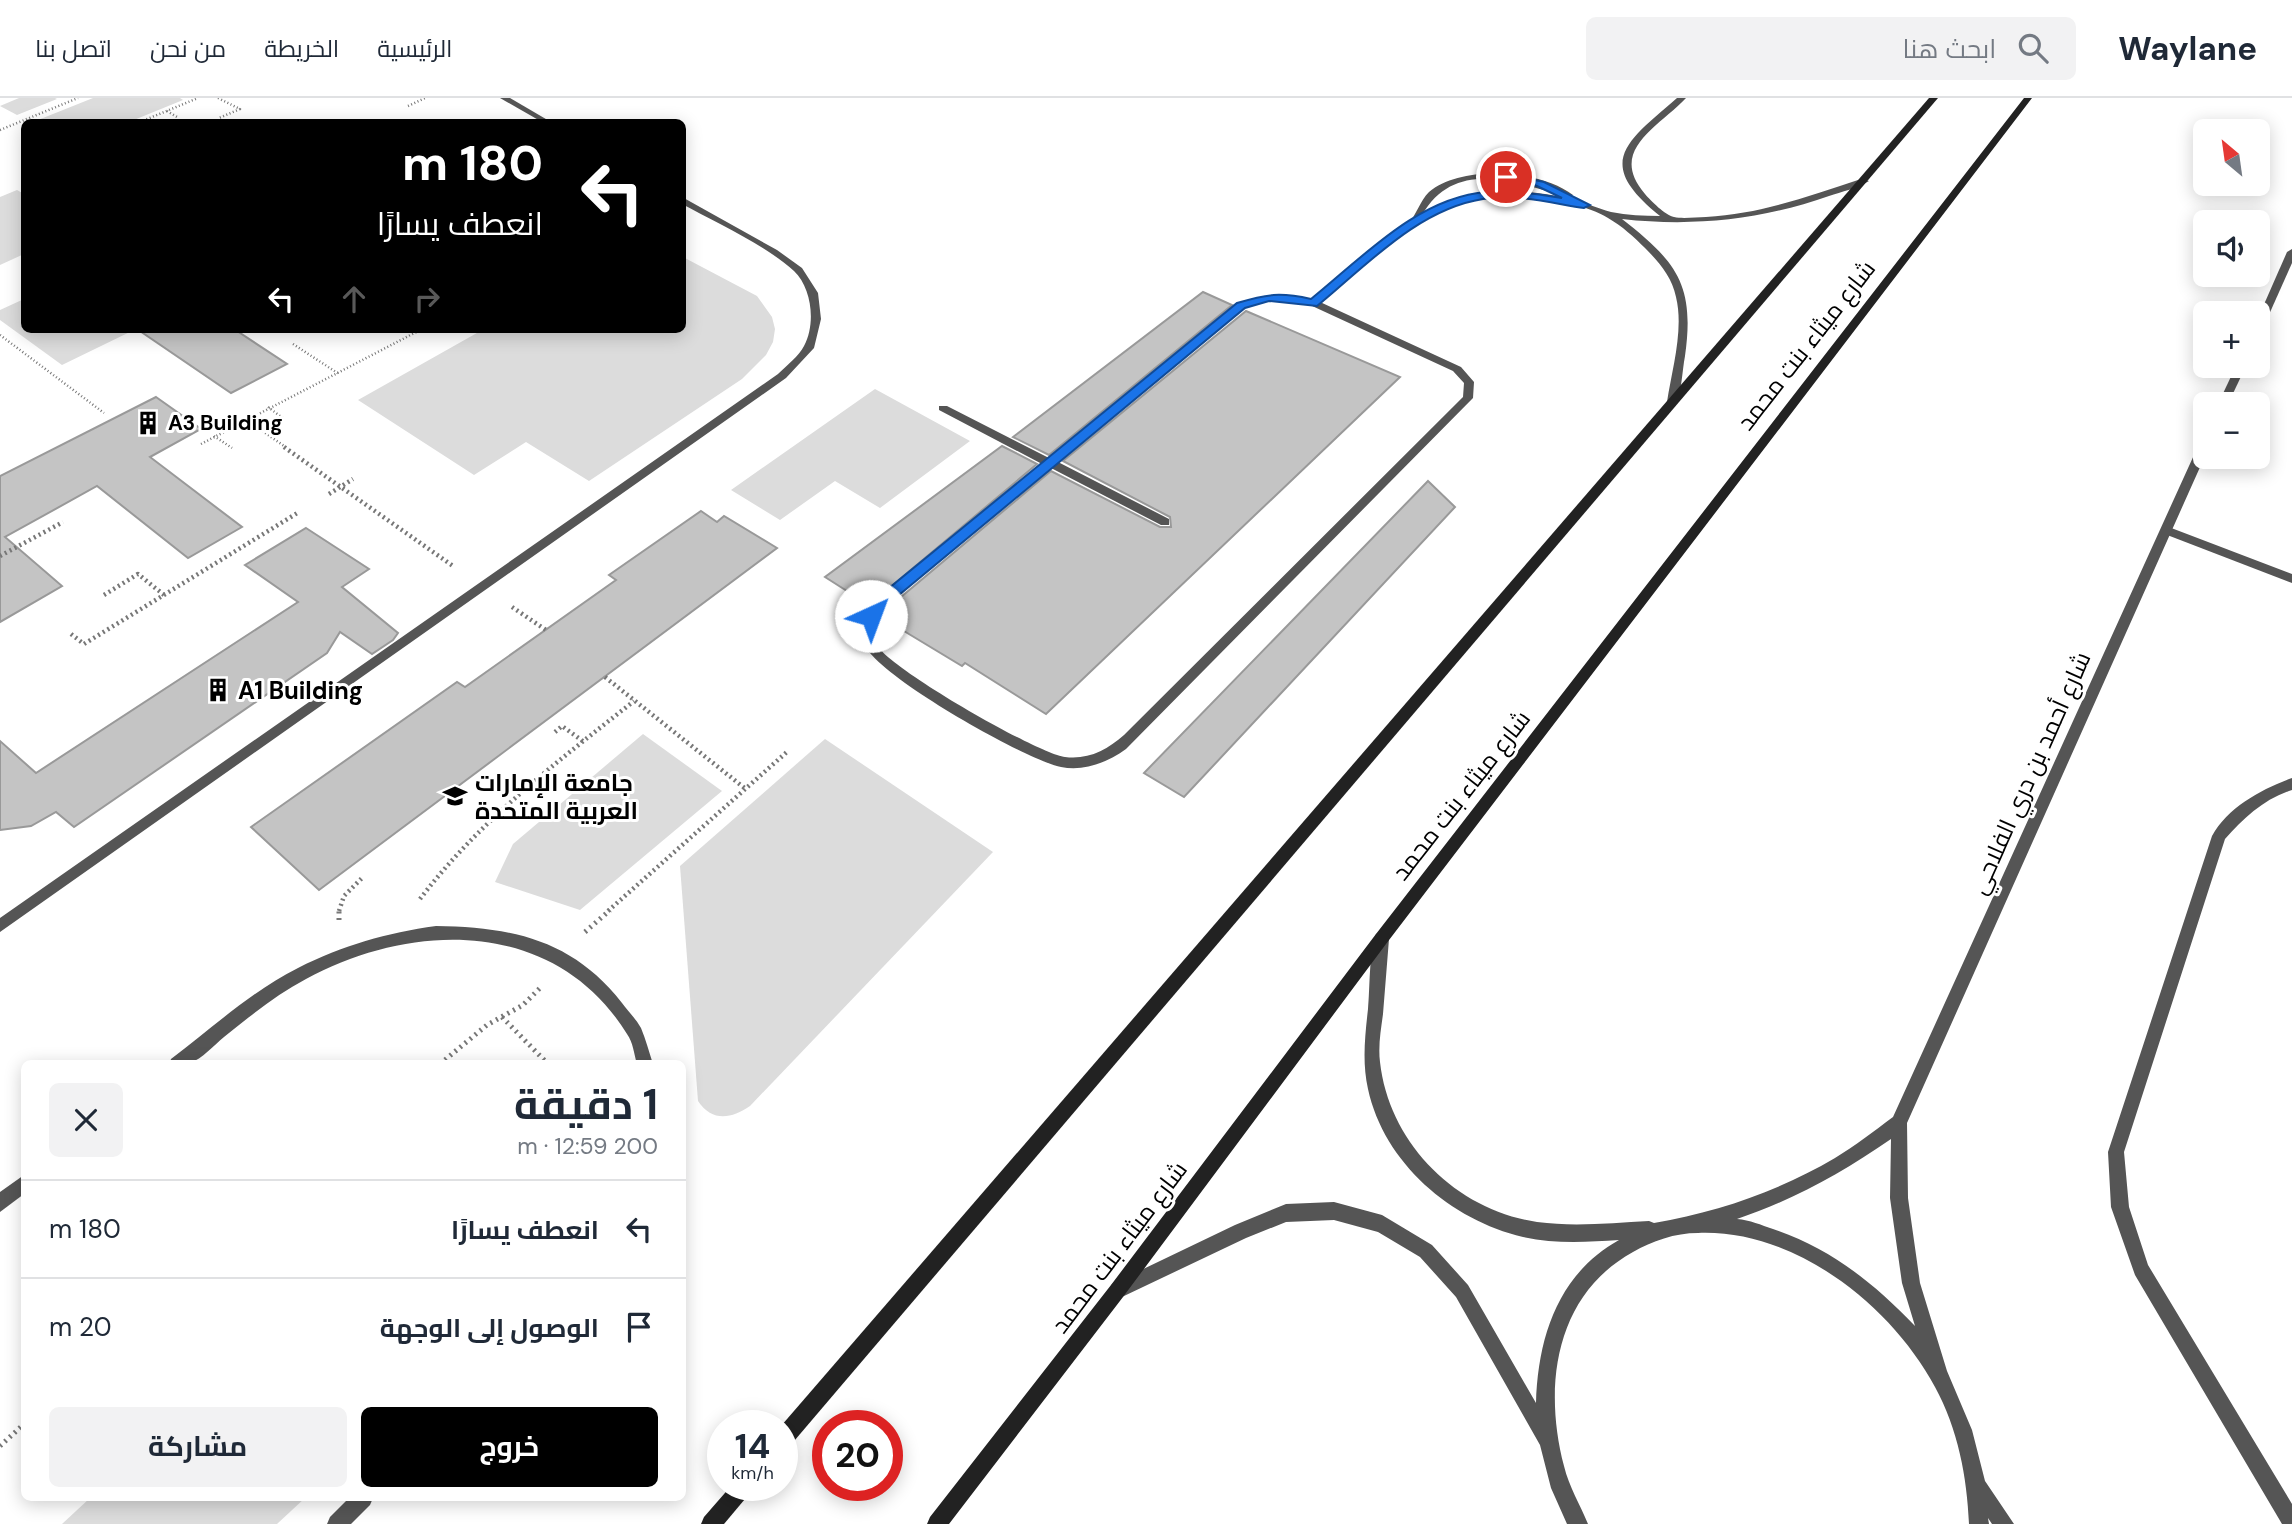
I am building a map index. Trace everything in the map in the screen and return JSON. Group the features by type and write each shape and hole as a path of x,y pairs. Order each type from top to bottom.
{"main road":[{"path":"798,1421 1934,98"},
{"name":"شارع ميثاء بنت محمد","path":"937,1524 1117,1291 1381,939 2028,98"},
{"path":"711,1524 730,1501"}],"street":[{"path":"505,98 542,119"},
{"path":"1669,219 1646,203 1631,185 1625,168 1626,152 1635,138 1682,98"},
{"path":"1413,222 1427,200 1437,191 1451,183 1478,177 1506,177 1540,184 1610,214 1669,219 1754,215 1864,181"},
{"path":"1313,303 1413,222 1460,201 1484,195 1541,196 1584,205"},
{"path":"0,926 782,376 809,348 816,319 813,293 799,270 686,202"},
{"path":"1610,214 1635,232 1667,264 1678,282 1684,300 1686,318 1672,402"},
{"path":"2270,301 2292,252"},
{"path":"1268,297 1292,298 1313,303 1457,369 1469,383 1468,398 1116,750 1101,759 1083,763 1046,759 970,716 880,658 868,638 871,616 878,606 1048,463 1241,306 1268,297"},
{"path":"943,408 1165,522"},
{"name":"شارع أحمد بن دري الفلاحي","path":"1939,1376 1911,1283 1899,1198 1899,1123 2194,469"},
{"path":"2166,530 2292,579"},
{"path":"2292,784 2278,788 2244,807 2219,836 2116,1152 2120,1207 2141,1269 2292,1522"},
{"path":"182,1060 257,1002 302,973 350,951 397,937 444,931 488,932 528,942 564,959 606,993 634,1031 644,1060"},
{"path":"1381,939 1371,1060 1377,1095 1391,1130 1415,1163 1444,1191 1481,1214 1520,1228 1561,1233 1661,1230 1700,1223 1786,1192 1842,1163 1899,1123"},
{"path":"0,1203 21,1186"},
{"path":"1117,1291 1241,1231 1286,1213 1334,1211 1382,1224 1426,1251 1462,1291 1549,1444"},
{"path":"1700,1223 1737,1227 1774,1236 1812,1252 1849,1275 1882,1304 1912,1338 1939,1376 1964,1430 1978,1487 1979,1524"},
{"path":"1566,1524 1565,1503 1549,1444 1544,1392 1550,1345 1566,1303 1591,1269 1623,1244 1661,1230"},
{"path":"1978,1487 2004,1524"},
{"path":"337,1524 360,1501"},
{"path":"1565,1503 1578,1524"}],"path":[{"path":"27,119 78,98"},
{"path":"147,119 198,98"},
{"path":"218,98 240,109 219,118"},
{"path":"408,106 425,98"},
{"path":"167,111 177,117"},
{"path":"0,130 21,121"},
{"path":"201,444 415,333"},
{"path":"0,335 104,413"},
{"path":"293,344 340,374"},
{"path":"268,407 285,419"},
{"path":"245,419 546,630"},
{"path":"214,436 232,448"},
{"path":"329,494 353,479"},
{"path":"71,634 84,644 299,512"},
{"path":"0,556 63,522"},
{"path":"104,595 138,573 164,595"},
{"path":"605,677 747,790"},
{"path":"397,937 439,872 465,842 493,815 634,701"},
{"path":"555,732 562,726 584,742"},
{"path":"445,1060 487,1025 523,1005 590,926 789,751"},
{"path":"350,951 338,915 340,901 362,878"},
{"path":"502,1017 544,1060"},
{"path":"0,1446 21,1427"}],"shaded area":[{"path":"19,98 57,99 17,115 0,106"},
{"path":"93,98 183,100 136,119 40,119"},
{"path":"17,190 21,192 21,255 0,265 0,197"},
{"path":"686,259 757,296 772,317 775,329 773,342 766,355 742,379 589,481 526,442 474,475 358,400 477,333 686,333"},
{"path":"21,300 21,333 128,333 62,365 0,320 0,310"},
{"path":"875,389 970,441 880,508 835,481 780,520 731,490"},
{"path":"643,734 722,791 580,910 495,882 513,844"},
{"path":"825,739 993,852 750,1106 729,1116 716,1115 703,1108 698,1101 680,866"},
{"path":"87,1501 302,1501 277,1524 62,1524"}],"building":[{"path":"1203,292 1232,305 1049,455 1013,437"},
{"path":"1246,311 1400,377 1046,714 965,663 962,666 899,628 901,625 882,613 1051,471 1160,527 1171,527 1170,517 1063,461"},
{"path":"143,333 240,333 287,364 231,393"},
{"path":"156,397 201,429 150,457 242,527 188,558 97,486 5,537 62,586 0,622 0,476"},
{"path":"1002,446 1037,464 869,605 825,577"},
{"path":"1428,481 1455,507 1184,797 1144,773"},
{"path":"701,511 717,522 724,516 777,548 319,890 251,827 457,682 465,687 616,580 609,575"},
{"name":"A1 Building","path":"306,528 369,569 342,587 398,633 393,640 372,654 340,632 327,653 74,827 56,812 31,826 0,830 0,741 36,773 298,602 245,565"}],"place":[{"name":"A3 Building","path":"148,423"},
{"name":"A1 Building","path":"218,690"},
{"name":"جامعة الإمارات العربية المتحدة","path":"455,796"}],"route":[{"path":"871,616 888,596 1241,306 1268,297 1284,297 1313,303 1413,222 1460,201 1484,195 1518,194 1584,205 1540,184 1506,177"}]}
